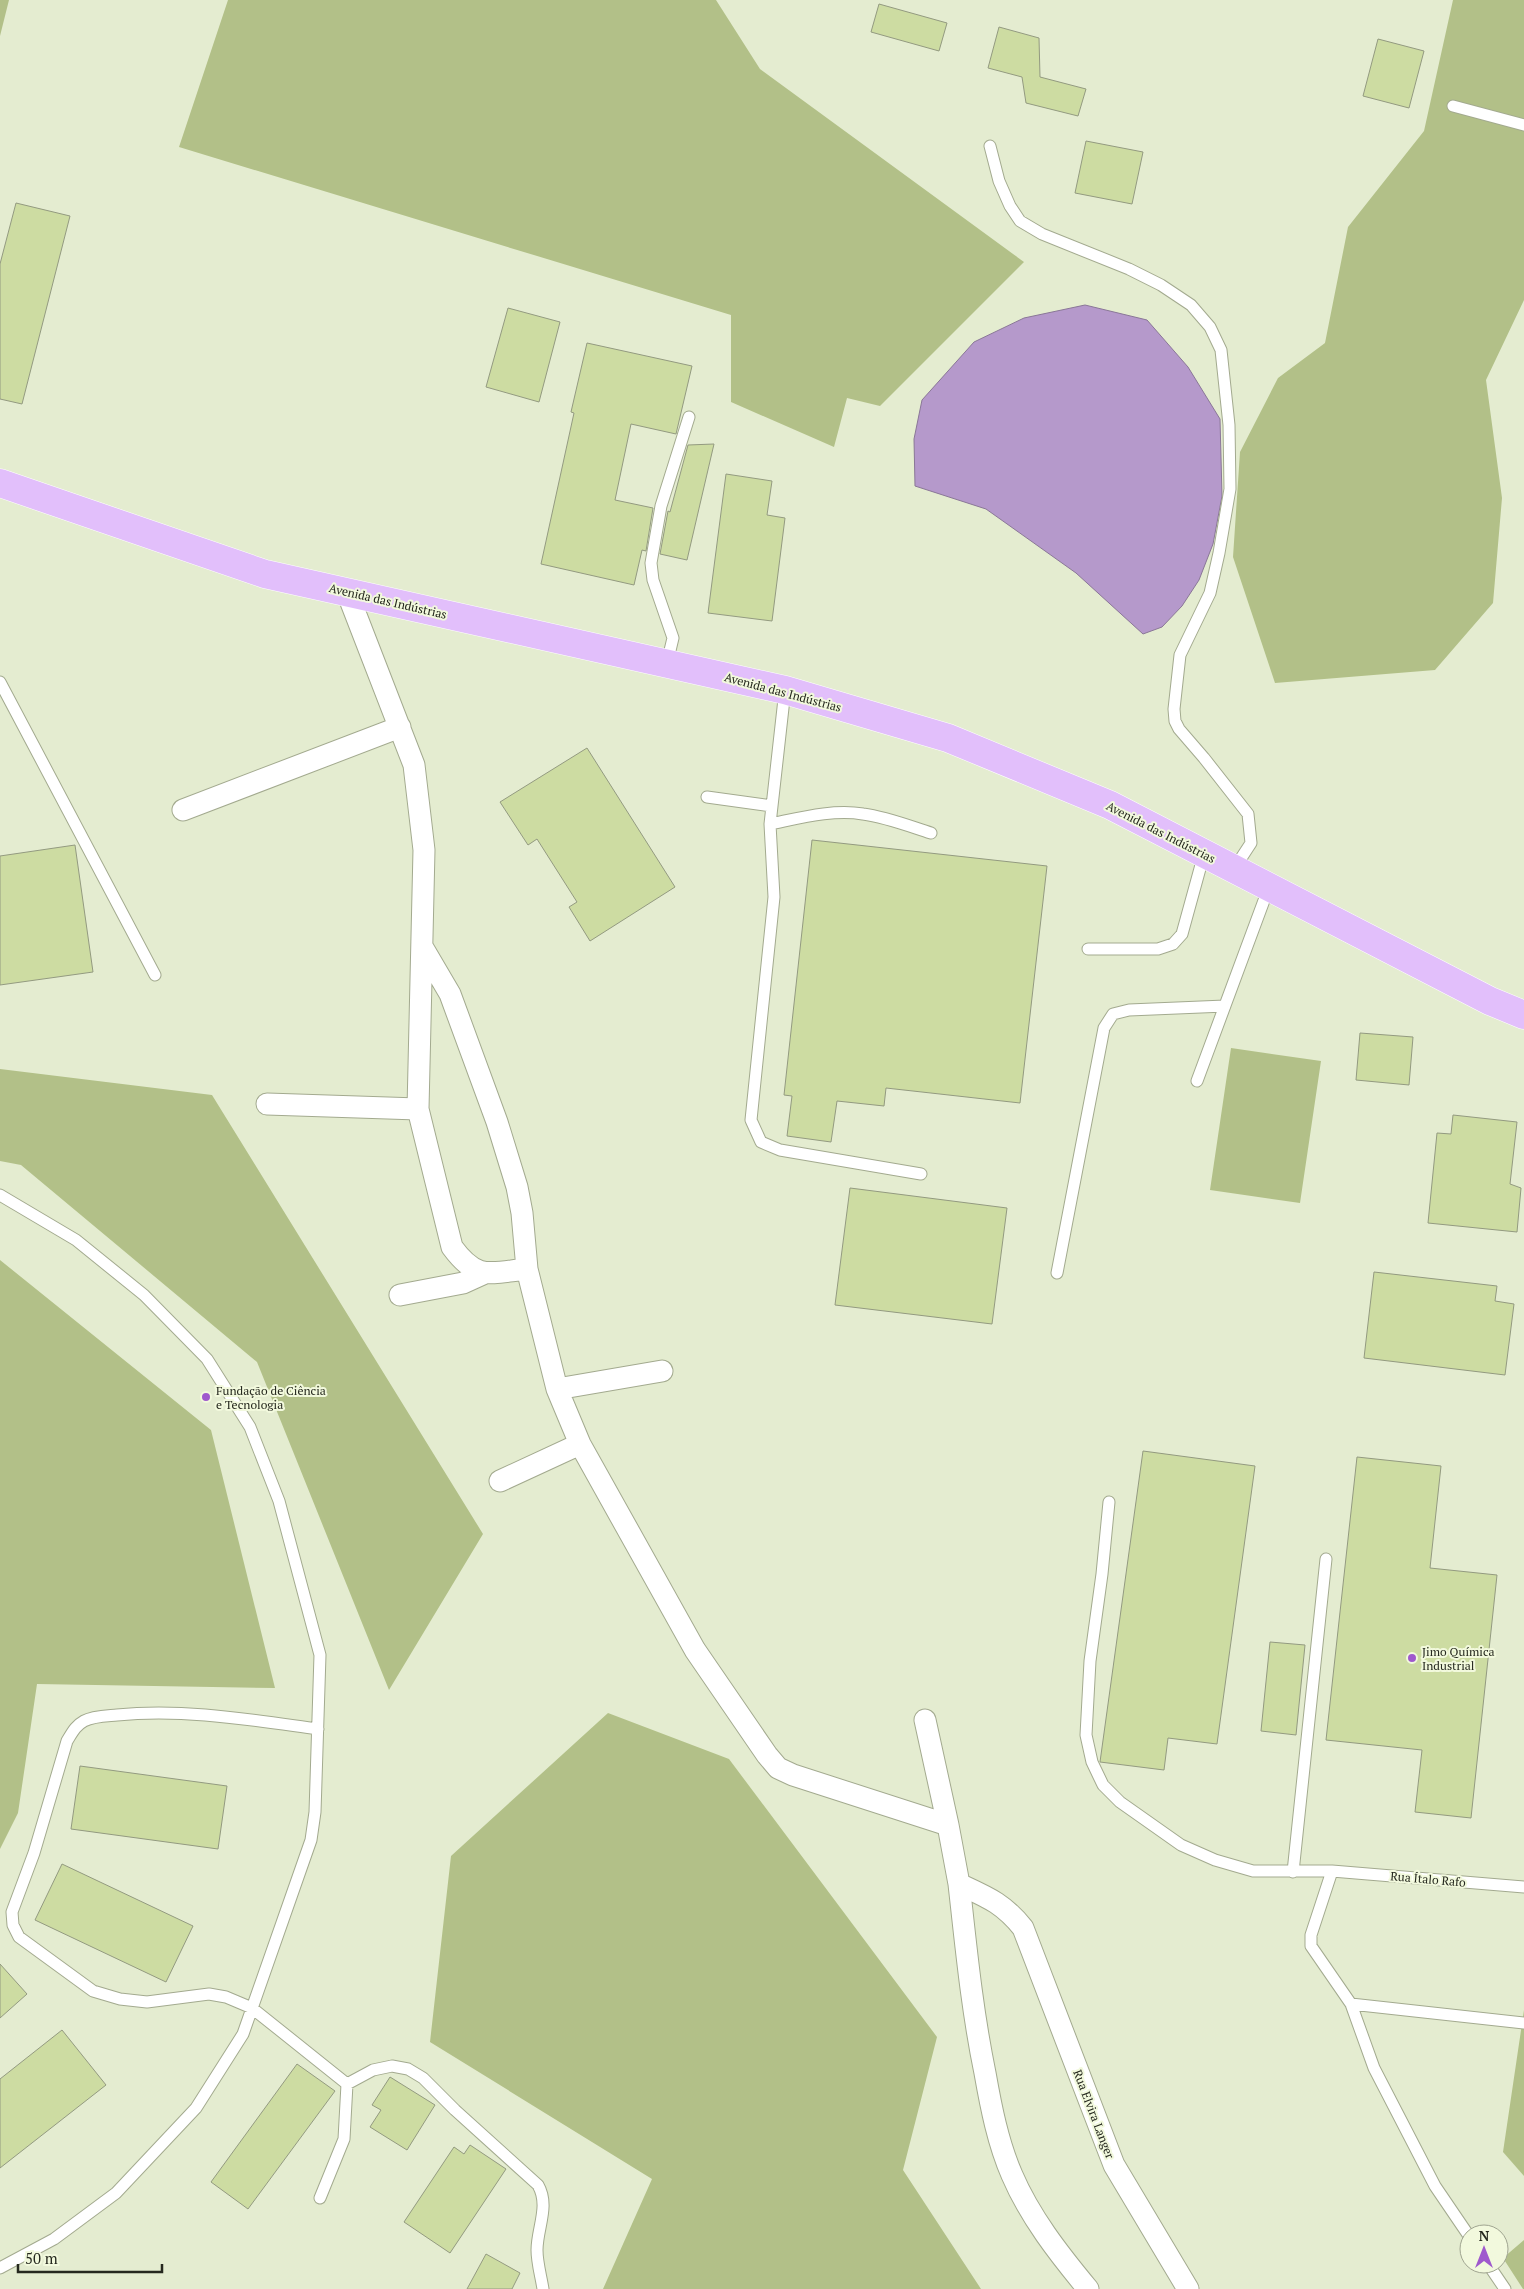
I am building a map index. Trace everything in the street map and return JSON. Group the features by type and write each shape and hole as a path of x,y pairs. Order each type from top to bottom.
{"main road":[{"name":"Avenida das Indústrias","path":"0,483 265,574 785,690 948,738 1110,805 1490,1001 1524,1015"}],"street":[{"path":"347,592 414,765 424,850 418,1109 452,1247 466,1265 485,1273"},
{"path":"183,810 400,727"},
{"path":"423,948 450,994 497,1122 517,1187 522,1213 527,1269 556,1389 580,1444 695,1650 767,1755 778,1768 793,1775 948,1826"},
{"path":"267,1104 418,1109"},
{"path":"400,1295 463,1283 485,1273 527,1269"},
{"path":"556,1389 662,1371"},
{"path":"500,1482 580,1444"},
{"path":"925,1720 959,1884 974,2017 994,2119 1012,2175 1033,2215 1064,2261 1088,2289"},
{"name":"Rua Elvira Langer","path":"959,1884 999,1903 1011,1912 1023,1928 1114,2165 1188,2289"}],"lane":[{"path":"1453,106 1524,125"},
{"path":"990,146 999,181 1010,206 1020,221 1042,234 1129,269 1161,285 1191,305 1210,327 1221,350 1229,425 1230,490 1210,593 1180,655 1174,709 1175,721 1179,729 1248,814 1251,843 1234,869"},
{"path":"667,663 672,638 653,580 651,563 661,506 690,417"},
{"path":"0,682 154,975"},
{"path":"785,690 770,824 774,897 751,1120 761,1142 780,1150 921,1174"},
{"path":"707,797 772,806"},
{"path":"770,824 845,812 864,814 931,832"},
{"path":"1088,948 1158,950 1173,944 1182,934 1204,854"},
{"path":"1198,1081 1269,887"},
{"path":"1057,1273 1104,1028 1112,1014 1129,1010 1225,1006"},
{"path":"0,1195 76,1240 144,1295 207,1359 250,1427 278,1501 320,1655 316,1812 311,1840 243,2034 196,2108 116,2193 54,2239 0,2268"},
{"name":"Rua Ítalo Rafo","path":"1109,1502 1102,1574 1090,1661 1086,1735 1092,1762 1103,1785 1120,1802 1181,1845 1215,1860 1253,1871 1332,1871 1524,1887"},
{"path":"1293,1872 1326,1559"},
{"path":"318,1729 254,1720 146,1712 102,1716 84,1721 75,1727 67,1741 34,1853 12,1912 13,1925 19,1937 93,1990 120,1999 147,2002 209,1994 226,1996 252,2008 347,2084"},
{"path":"1332,1871 1311,1935 1311,1946 1351,2004 1374,2068 1435,2186 1461,2224"},
{"path":"1351,2004 1524,2023"},
{"path":"347,2084 373,2070 392,2066 408,2069 423,2078 538,2186 543,2194 544,2204 537,2250 543,2289"},
{"path":"320,2198 344,2139 347,2084"},
{"path":"1495,2274 1505,2289"}],"green space":[{"path":"0,0 9,0 0,36"},
{"path":"228,0 716,0 760,69 1024,262 880,406 847,398 834,447 731,402 731,315 179,147"},
{"path":"1453,0 1524,0 1524,300 1486,380 1502,498 1493,603 1435,670 1275,683 1233,557 1240,452 1278,378 1325,343 1348,227 1424,131"},
{"path":"1231,1048 1321,1061 1300,1203 1210,1190"},
{"path":"0,1069 212,1095 483,1534 389,1690 257,1362 21,1165 0,1161"},
{"path":"0,1260 211,1430 275,1688 37,1684 18,1813 0,1849"},
{"path":"608,1713 729,1759 937,2037 903,2170 981,2289 603,2289 652,2179 430,2042 451,1856"},
{"path":"1524,2010 1524,2176 1503,2152"},
{"path":"1524,2240 1524,2289 1509,2267 1509,2253"}],"shaded area":[{"path":"1085,305 1147,320 1188,367 1220,419 1222,496 1213,544 1199,580 1182,606 1162,627 1143,634 1076,573 986,509 915,486 914,439 922,400 974,342 1024,318"}],"building":[{"path":"879,4 947,23 939,51 871,32"},
{"path":"999,27 1039,38 1040,77 1086,89 1078,116 1026,103 1022,77 988,68"},
{"path":"1378,39 1424,51 1409,108 1363,96"},
{"path":"1086,141 1143,152 1132,204 1075,193"},
{"path":"16,203 70,216 22,404 0,399 0,264"},
{"path":"508,308 560,322 539,402 486,387"},
{"path":"587,343 692,366 676,434 631,424 615,500 653,508 646,551 642,550 634,585 541,564 574,413 571,412"},
{"path":"714,444 687,560 660,554 668,511 670,512 688,445"},
{"path":"726,474 772,481 767,515 785,518 772,621 708,613"},
{"path":"587,748 675,887 590,941 569,907 577,902 537,839 528,845 500,802"},
{"path":"812,840 1047,866 1020,1103 886,1088 884,1106 837,1101 831,1142 787,1136 792,1096 784,1095"},
{"path":"75,845 93,972 0,985 0,856"},
{"path":"1360,1033 1413,1037 1409,1085 1356,1080"},
{"path":"1453,1115 1517,1122 1510,1184 1521,1188 1517,1232 1428,1223 1437,1133 1451,1134"},
{"path":"850,1188 1007,1208 992,1324 835,1305"},
{"path":"1374,1272 1497,1286 1495,1301 1514,1304 1505,1375 1364,1358"},
{"path":"1143,1451 1255,1466 1217,1744 1168,1738 1164,1770 1100,1762"},
{"name":"Jimo Química Industrial","path":"1357,1457 1441,1466 1430,1568 1497,1575 1471,1818 1415,1812 1422,1750 1326,1740"},
{"path":"1270,1642 1305,1645 1296,1735 1261,1731"},
{"path":"80,1766 227,1786 218,1849 71,1829"},
{"path":"62,1864 193,1926 166,1982 35,1920"},
{"path":"0,1964 27,1994 0,2018"},
{"path":"62,2030 106,2085 0,2168 0,2079"},
{"path":"297,2064 335,2091 248,2209 211,2182"},
{"path":"390,2077 435,2105 407,2150 370,2127 381,2110 372,2105"},
{"path":"470,2145 506,2169 450,2253 404,2222 454,2147 464,2154"},
{"path":"486,2254 520,2273 512,2289 467,2289"}],"place":[{"name":"Fundação de Ciência e Tecnologia","path":"206,1397"},
{"name":"Jimo Química Industrial","path":"1412,1658"}]}
